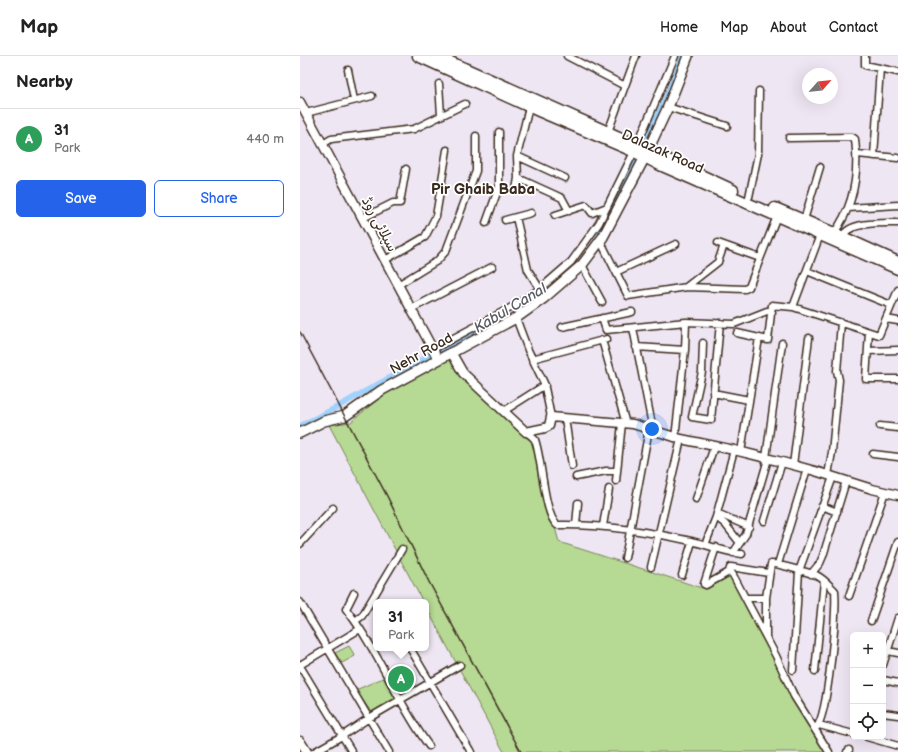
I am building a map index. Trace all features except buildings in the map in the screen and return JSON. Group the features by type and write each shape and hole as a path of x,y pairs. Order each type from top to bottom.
{"main road":[{"name":"Dalazak Road","path":"418,56 436,57 608,132 640,151 777,216 898,269"},
{"name":"Nehr Road","path":"300,433 324,421 345,416 382,390 438,358 516,318 544,298 582,265 600,240 640,151 668,107 688,56"},
{"name":"Dalazak Road","path":"436,57 529,107 640,151 804,220 898,262"}],"street":[{"path":"567,56 625,86"},
{"path":"608,132 636,56"},
{"path":"433,348 514,306 540,289 571,262 599,223 640,151 675,56"},
{"path":"865,56 865,65 898,72"},
{"path":"874,156 880,68"},
{"path":"348,70 354,100"},
{"path":"438,84 442,115"},
{"path":"749,197 758,154 759,91"},
{"path":"306,114 372,96"},
{"name":"سپلائی روڈ","path":"300,102 438,358"},
{"path":"323,144 331,139 414,129 465,104"},
{"path":"516,190 518,178 518,156 529,107"},
{"path":"668,107 727,126"},
{"path":"486,223 499,187 499,132"},
{"path":"398,285 437,261 446,251 476,171 476,136"},
{"path":"789,138 852,138 855,140 857,154 854,181 848,208 838,235"},
{"path":"385,260 425,237 436,216 447,150"},
{"path":"857,154 898,158"},
{"path":"518,156 564,178"},
{"path":"804,220 820,167"},
{"path":"362,218 393,203 400,203 406,169"},
{"path":"518,178 562,198 569,211"},
{"path":"555,215 586,205 592,213 607,207"},
{"path":"848,208 898,205"},
{"path":"505,220 531,213"},
{"path":"600,240 628,296 686,287 745,289 749,287 777,216"},
{"path":"516,217 528,270 540,289"},
{"path":"838,235 868,223 898,223"},
{"path":"793,307 820,235"},
{"path":"718,243 760,258"},
{"path":"616,272 676,244"},
{"path":"686,287 718,262 724,245"},
{"path":"582,265 602,302"},
{"path":"411,309 492,266"},
{"path":"807,271 891,305"},
{"path":"737,333 768,340 772,305 793,307 879,335 898,290"},
{"path":"602,318 606,330 686,322 734,324 767,311 772,312"},
{"path":"562,327 632,312"},
{"path":"516,318 532,360 544,385 551,417 549,426 526,432"},
{"path":"886,319 898,321"},
{"path":"651,567 659,535 678,438 686,322"},
{"path":"703,343 702,372 692,417 711,420 720,323"},
{"path":"793,670 799,571 822,506 830,476 839,380 836,371 841,323"},
{"path":"625,558 651,429 633,328"},
{"path":"869,332 866,379 898,379"},
{"path":"705,545 737,451 749,400 759,338"},
{"path":"793,465 809,338"},
{"path":"532,360 605,340 624,424 616,480"},
{"path":"733,553 746,534 767,458 782,343"},
{"path":"636,347 685,350"},
{"path":"868,350 898,350"},
{"path":"451,352 463,373 534,439 548,502 553,520 557,525 603,526 631,530 742,554"},
{"path":"504,411 544,385"},
{"path":"713,393 749,400"},
{"path":"551,417 624,424 651,429 678,438 782,462 898,495"},
{"path":"565,418 572,466"},
{"path":"880,426 898,428"},
{"path":"696,500 714,447"},
{"path":"873,454 898,457"},
{"path":"764,520 782,462"},
{"path":"778,564 807,469"},
{"path":"576,477 606,471 617,471"},
{"path":"811,574 820,563 823,556 846,481"},
{"path":"603,526 608,489"},
{"path":"849,596 885,492"},
{"path":"576,525 578,503"},
{"path":"822,506 837,512"},
{"path":"300,544 333,508"},
{"path":"716,515 748,527"},
{"path":"716,515 740,544"},
{"path":"682,575 692,542"},
{"path":"871,621 898,542"},
{"path":"716,548 704,584 706,585 729,572 731,567 769,573"},
{"path":"355,621 362,616 402,549"},
{"path":"766,637 766,598 770,564 778,564 816,575 835,592 828,685 817,727"},
{"path":"729,572 733,575 776,656 794,696 817,727 829,752"},
{"path":"815,671 824,581"},
{"path":"354,593 346,609 360,628 400,700 429,746"},
{"path":"745,598 766,598"},
{"path":"300,602 389,752"},
{"path":"886,657 898,618"},
{"path":"819,623 833,625"},
{"path":"352,752 300,666 360,628"},
{"path":"412,651 450,717 465,739 471,752"},
{"path":"888,651 898,653"},
{"path":"314,752 460,664"},
{"path":"886,681 898,683"},
{"path":"886,713 898,715"},
{"path":"817,727 850,733"},
{"path":"877,740 898,746"},
{"path":"300,741 307,752"}],"green space":[{"path":"451,352 463,373 534,439 559,542 705,589 731,572 830,752 504,752 429,613 429,599 421,599 329,425 351,422 381,395"},
{"path":"349,646 355,656 342,663 335,653"},
{"path":"401,667 411,685 407,686 408,691 401,695 390,673"},
{"path":"387,676 399,697 373,715 356,690"}],"waterway":[{"name":"Kabul Canal","path":"594,234 603,222 663,104 683,56"},
{"name":"Kabul Canal","path":"533,297 548,285"},
{"name":"Kabul Canal","path":"300,426 477,329"}],"railway":[{"path":"300,332 387,496 429,582 521,752"}],"place":[{"name":"31","path":"401,679"}],"district":[{"name":"Pir Ghaib Baba","path":"483,189"}]}
